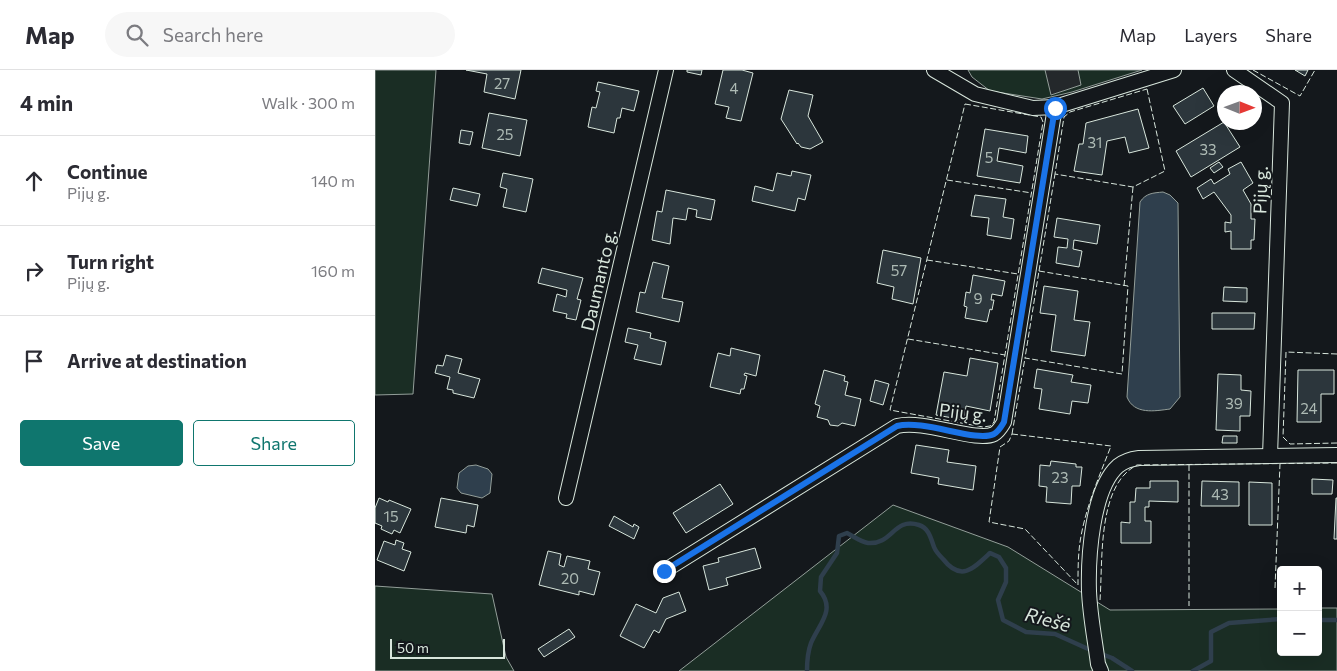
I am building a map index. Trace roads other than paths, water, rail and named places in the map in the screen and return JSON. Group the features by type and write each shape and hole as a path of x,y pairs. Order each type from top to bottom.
{"street":[{"name":"Daumanto g.","path":"567,498 666,70"},
{"path":"934,70 954,76 975,94 1033,108 1055,108 1174,70"},
{"name":"Pijų g.","path":"1234,70 1282,103 1270,456"},
{"name":"Pijų g.","path":"664,571 897,426 917,424 981,436 992,435 999,431 1004,422 1055,108"},
{"path":"1100,668 1091,616 1089,567 1093,527 1100,496 1110,477 1118,467 1127,460 1139,458 1337,455"}],"water":[{"path":"1163,192 1170,195 1178,203 1180,397 1170,409 1146,411 1135,407 1127,397 1140,202 1147,195"},
{"path":"476,465 488,469 492,474 490,493 482,498 461,493 457,488 459,473 468,466"}],"waterway":[{"name":"Riešė","path":"807,671 810,646 825,617 826,611 825,598 820,591 821,577 837,553 839,536 847,533 868,543 876,542 883,540 898,528 910,524 922,526 929,534 937,552 949,566 956,570 967,571 990,553 999,557 1006,568 1006,582 998,600 1003,620 1026,632 1055,634 1112,658 1132,671"},
{"name":"Riešė","path":"1193,671 1211,661 1211,632 1229,623 1277,619"},
{"name":"Riešė","path":"1322,620 1337,620"}]}
